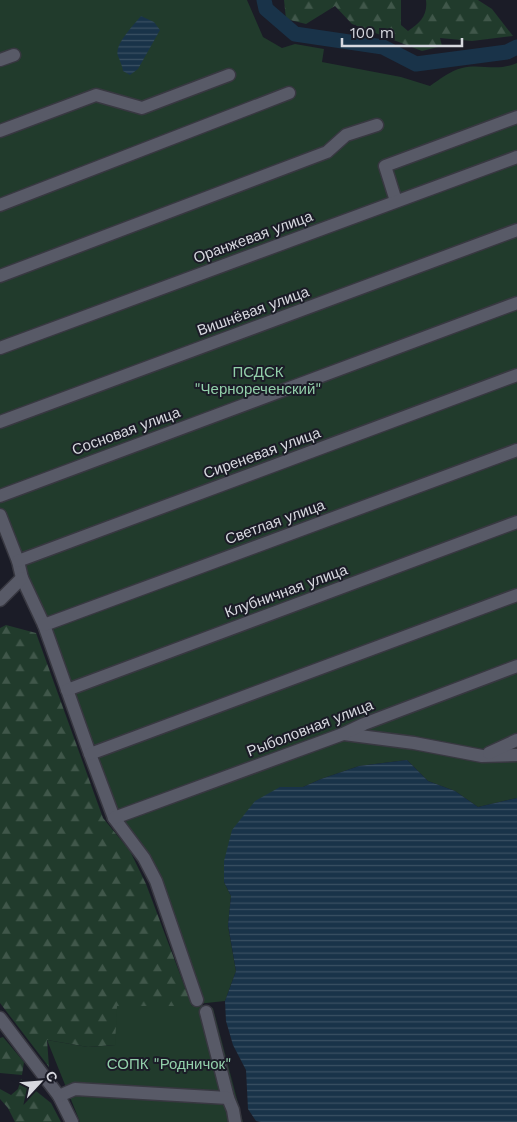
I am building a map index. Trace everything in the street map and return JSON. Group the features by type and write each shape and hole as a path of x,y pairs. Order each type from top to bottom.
{"street":[{"path":"0,60 14,55"},
{"path":"0,131 96,95 142,108 228,75"},
{"path":"0,205 289,93"},
{"path":"396,201 385,166 517,117"},
{"path":"0,276 327,152 346,135 376,125"},
{"name":"Оранжевая улица","path":"0,348 517,157"},
{"name":"Вишнёвая улица","path":"0,422 517,230"},
{"name":"Сосновая улица","path":"0,496 517,303"},
{"name":"Сиреневая улица","path":"18,561 517,375"},
{"name":"Светлая улица","path":"44,625 517,450"},
{"path":"0,515 18,561 22,578 44,625 114,818 144,858 156,881 197,1000"},
{"name":"Клубничная улица","path":"67,690 517,522"},
{"path":"0,600 22,578"},
{"path":"90,754 517,595"},
{"name":"Рыболовная улица","path":"114,818 343,734 364,724 517,666"},
{"path":"343,734 414,743 482,756 517,755"},
{"path":"482,756 517,740"},
{"path":"206,1012 228,1098 234,1110 235,1122"},
{"path":"0,1018 59,1096 72,1122"},
{"path":"59,1096 75,1089 228,1098"}],"green space":[{"name":"ПСДСК \"Чернореченский\"","path":"0,0 247,0 263,37 282,48 295,44 324,49 322,62 401,77 430,86 458,69 475,66 502,67 517,63 517,798 478,807 455,791 428,781 407,760 359,766 303,787 280,787 224,882 231,896 228,926 236,971 225,1001 197,1004 213,1008 243,1122 80,1122 47,1040 88,1047 115,1045 117,1006 194,1005 146,868 110,820 0,529"},
{"path":"284,0 401,0 401,25 408,31 422,18 426,10 426,0 478,0 492,9 513,36 472,41 440,38 442,46 422,51 352,24 335,6 306,24 286,19"},
{"path":"6,625 36,633 103,818 130,851 146,884 192,1006 150,1006 115,1045 88,1047 47,1040 49,1067 0,1003 0,628"},
{"path":"3,1037 24,1062 22,1075 0,1073 0,1038"},
{"path":"21,1079 51,1103 61,1122 15,1122 8,1108 0,1099 0,1089 11,1095 18,1089"}],"water":[{"path":"141,16 154,22 160,30 138,69 130,75 123,71 118,51 125,35"},
{"path":"407,760 428,781 455,791 478,807 517,798 517,1122 256,1121 248,1109 246,1070 233,1045 226,1021 225,1001 236,971 228,925 231,896 224,882 224,861 232,830 255,801 280,787 303,787 359,766"}],"waterway":[{"path":"264,0 266,9 295,34 383,47 416,64 507,52 517,47"}],"park label":[{"name":"СОПК \"Родничок\"","path":"169,1064"}]}
